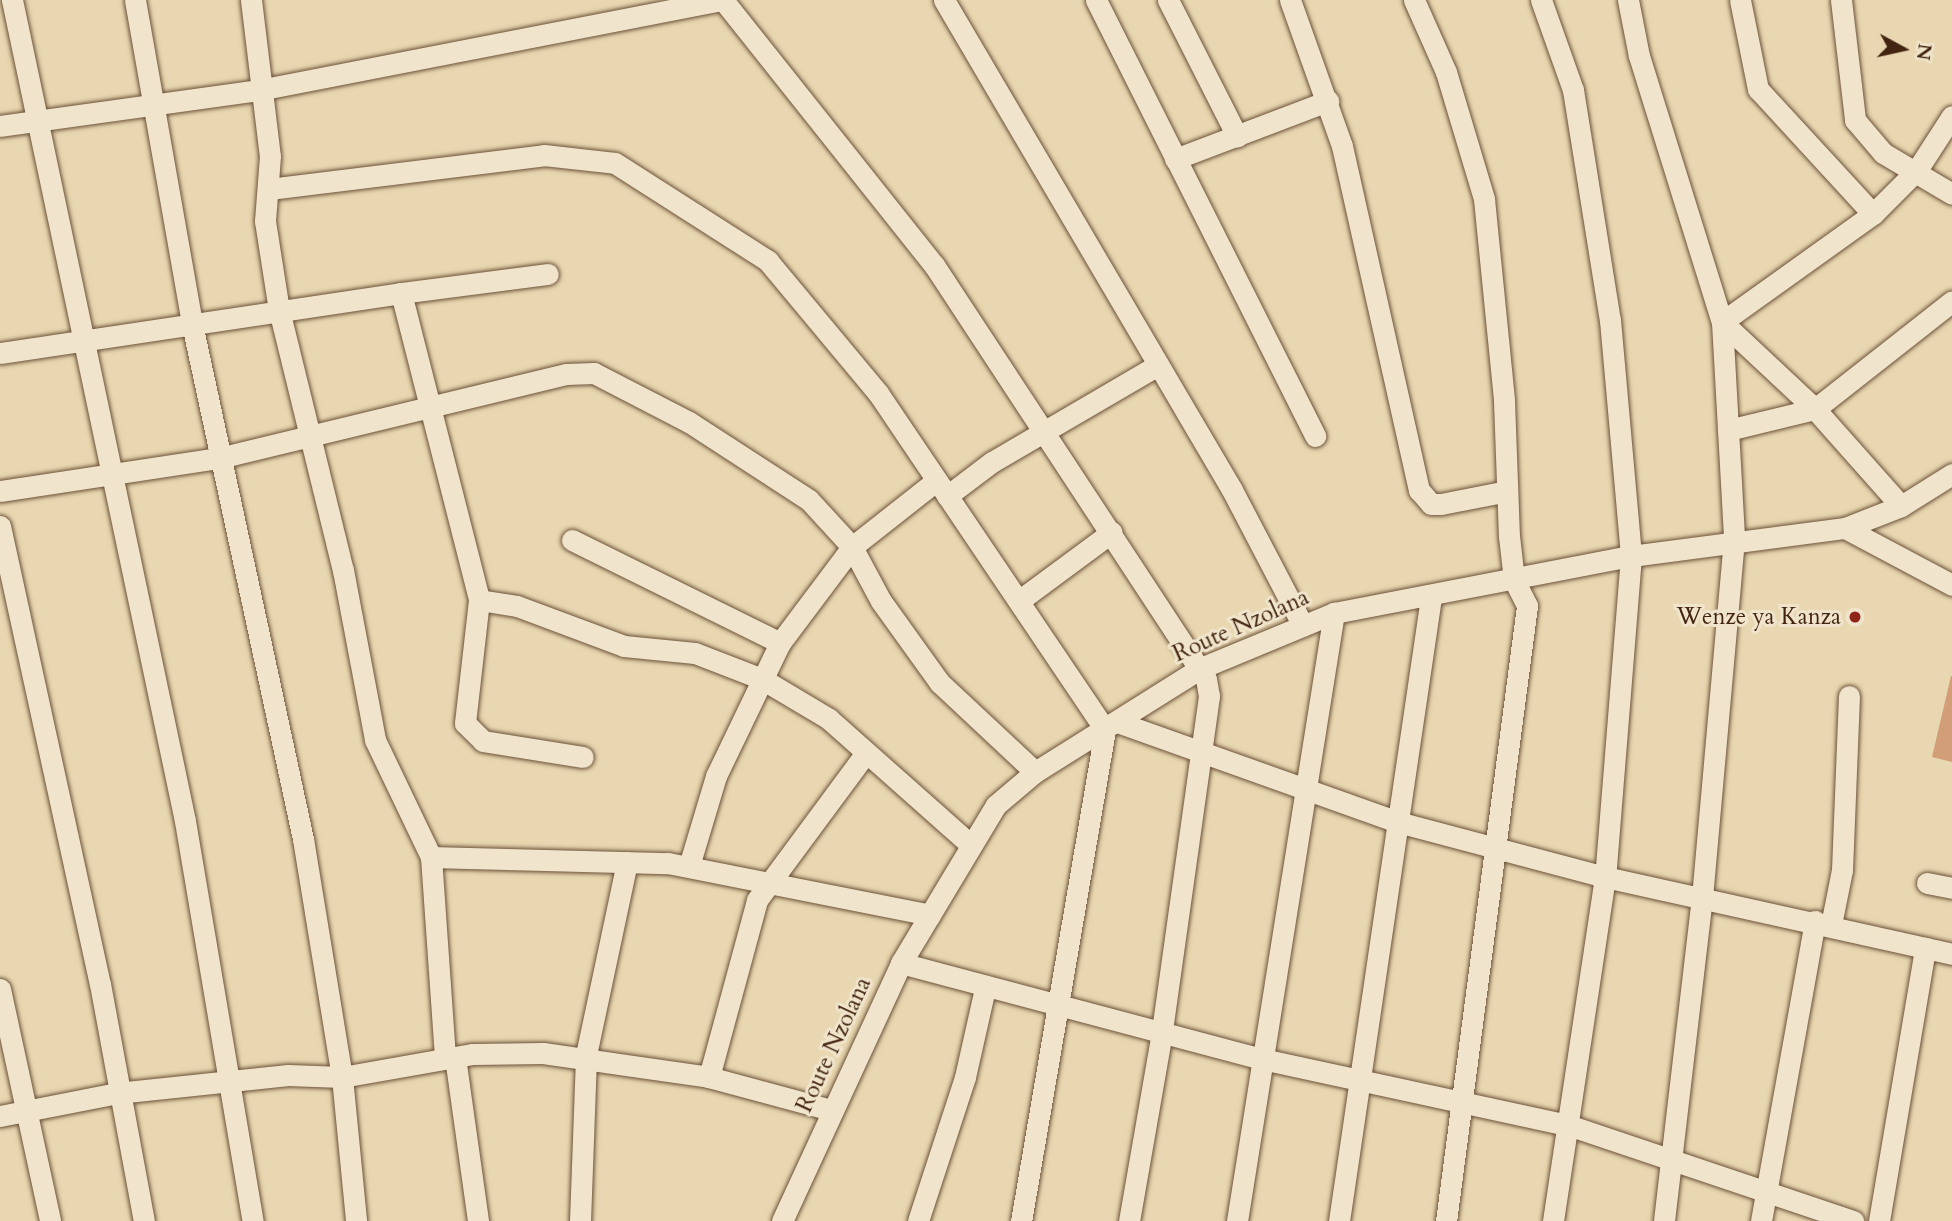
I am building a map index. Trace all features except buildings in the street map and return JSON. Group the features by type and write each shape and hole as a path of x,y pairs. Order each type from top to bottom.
{"street":[{"path":"12,0 116,475 233,1084 253,1221"},
{"path":"135,0 192,324 303,838 342,1077 356,1221"},
{"path":"251,0 269,189 265,221 279,310 307,436 343,570 375,740 431,856 450,1057 478,1221"},
{"path":"0,126 154,101 259,90 723,0 905,224 1112,532 1201,668 1209,688 1162,1032 1129,1221"},
{"path":"944,0 1156,366 1232,490 1303,626"},
{"path":"1096,0 1315,436"},
{"path":"1168,0 1237,136"},
{"path":"1290,0 1328,101 1419,490 1431,504 1507,491"},
{"path":"1414,0 1446,72 1484,199 1514,580 1527,606 1446,1221"},
{"path":"1541,0 1573,90 1611,320 1631,556 1605,877 1553,1221"},
{"path":"1628,0 1639,56 1722,322 1734,539 1702,897 1675,1160 1664,1221"},
{"path":"1740,0 1758,89 1873,214"},
{"path":"1841,0 1855,120 1884,153 1917,170 1952,194"},
{"path":"1175,159 1328,101"},
{"path":"1722,322 1788,281 1873,214 1917,170 1952,116"},
{"path":"269,189 544,155 578,155 635,171 768,261 878,393 942,489 1111,726 1202,753 1306,794 1398,822 1605,877 1823,923 1952,954"},
{"path":"0,353 87,337 548,274"},
{"path":"401,293 480,600 464,710 472,735 583,757"},
{"path":"1728,430 1815,409 1952,301"},
{"path":"1722,322 1815,409 1900,506"},
{"path":"689,866 716,776 780,643 852,547 942,489 1156,366"},
{"path":"0,491 219,458 307,436 432,410 566,374 594,373 689,422 809,500 852,547 881,601 940,683 1035,772"},
{"name":"Route Nzolana","path":"782,1221 901,963 996,805 1035,772 1201,668 1334,613 1431,597 1631,556 1734,539 1845,527 1900,506 1952,474"},
{"path":"0,526 100,984 117,1093 144,1221"},
{"path":"1845,527 1952,584"},
{"path":"1020,600 1112,532"},
{"path":"572,540 780,643"},
{"path":"1339,1221 1431,597"},
{"path":"480,600 517,606 624,646 695,653 762,679 829,719 865,754 971,845"},
{"path":"1237,1221 1334,613"},
{"path":"1761,1221 1823,923 1842,870 1849,696"},
{"path":"1021,1221 1056,1007 1111,726"},
{"path":"709,1077 746,925 768,883 865,754"},
{"path":"431,856 689,866 930,915"},
{"path":"580,1221 586,1055 627,862"},
{"path":"1927,883 1952,888"},
{"path":"1879,1221 1925,948"},
{"path":"901,963 1056,1007 1262,1059 1463,1099 1569,1125 1768,1190 1853,1221"},
{"path":"918,1221 965,1077 985,988"},
{"path":"0,989 24,1112 50,1221"},
{"path":"0,1116 117,1093 233,1084 317,1073 342,1077 450,1057 586,1055 709,1077 831,1110"}],"place":[{"name":"Wenze ya Kanza","path":"1855,617"}]}
